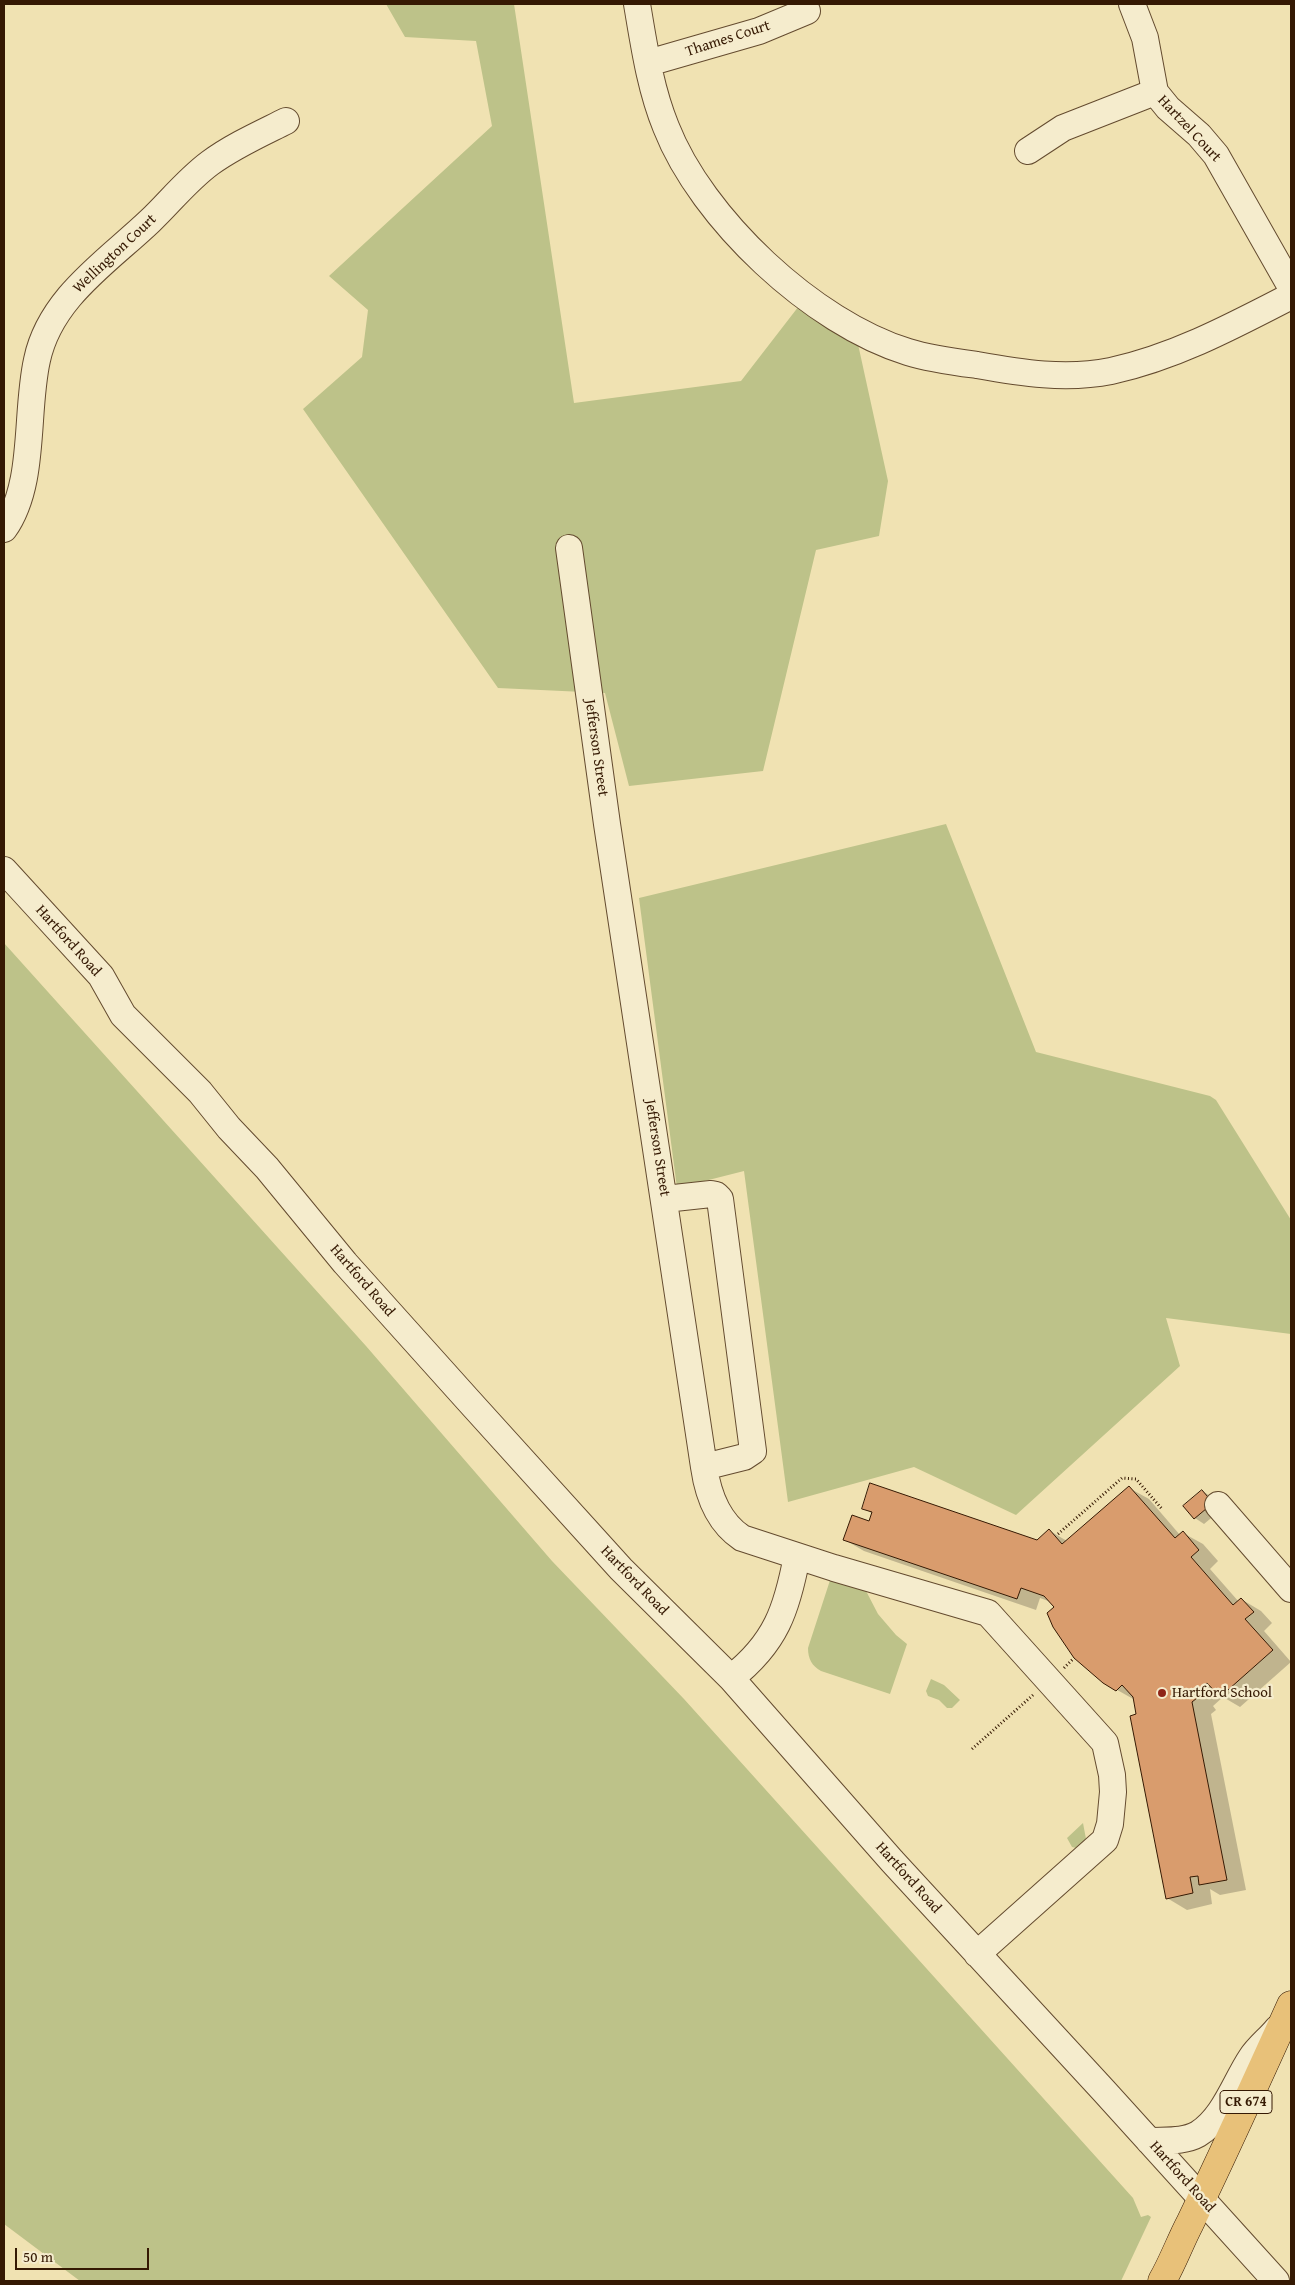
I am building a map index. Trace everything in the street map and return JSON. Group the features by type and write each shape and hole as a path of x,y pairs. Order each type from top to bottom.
{"main road":[{"name":"CR 674","path":"1162,2281 1202,2200 1287,2014"}],"street":[{"path":"637,4 648,63 660,109 673,142 700,190 722,220 801,294 829,314 875,339 909,352 1024,373 1065,376 1109,371 1177,350 1223,331 1291,296"},
{"path":"1132,4 1145,38 1155,92"},
{"name":"Thames Court","path":"648,63 760,30 806,10"},
{"name":"Hartzel Court","path":"1028,151 1063,128 1155,92 1168,108 1199,135 1216,155 1291,287"},
{"name":"Wellington Court","path":"4,530 16,505 22,482 37,358 57,313 89,275 144,226 198,172 236,146 286,121"},
{"name":"Jefferson Street","path":"569,548 607,824 704,1467 711,1498 717,1511 732,1531 742,1538 834,1568 988,1613 1105,1744 1112,1775 1112,1808 1105,1840 977,1954"},
{"name":"Hartford Road","path":"4,870 101,976 123,1015 200,1092 229,1128 267,1168 345,1263 468,1400 621,1569 731,1678 977,1954 1276,2281"},
{"path":"664,1199 716,1194 720,1200 752,1451 744,1457 704,1467"},
{"path":"1218,1506 1291,1589"},
{"path":"731,1678 757,1655 777,1627 790,1595 797,1556"},
{"path":"1149,2141 1178,2140 1198,2134 1206,2128 1222,2108 1253,2056 1287,2014"}],"path":[{"path":"1058,1534 1122,1478 1136,1479 1162,1509"},
{"path":"972,1750 1074,1658"}],"green space":[{"path":"386,4 514,4 574,403 741,381 802,302 856,335 888,481 879,536 816,550 763,771 629,786 605,693 498,688 303,409 362,357 368,310 329,276 492,126 476,41 405,37"},
{"path":"946,824 1036,1052 1210,1096 1216,1100 1291,1220 1291,1334 1166,1318 1180,1366 1016,1515 914,1467 788,1502 744,1171 677,1188 639,898"},
{"path":"4,943 366,1346 552,1561 684,1699 1133,2198 1141,2217 1148,2215 1151,2217 1121,2281 80,2281 4,2224"},
{"path":"834,1568 865,1589 878,1614 896,1635 907,1644 890,1694 821,1671 815,1667 810,1659 808,1648"},
{"path":"931,1679 944,1685 960,1700 952,1708 947,1708 939,1700 928,1696 926,1691"},
{"path":"1083,1823 1086,1839 1076,1848 1072,1847 1067,1838"}],"building":[{"name":"Hartford School","path":"870,1483 1037,1540 1049,1529 1062,1544 1129,1486 1175,1538 1183,1531 1199,1550 1191,1557 1233,1605 1241,1598 1254,1612 1245,1619 1273,1650 1220,1697 1207,1683 1194,1694 1197,1698 1192,1702 1227,1880 1199,1885 1198,1876 1190,1877 1193,1893 1166,1899 1130,1716 1136,1714 1133,1697 1122,1685 1116,1691 1103,1683 1074,1658 1053,1627 1047,1613 1054,1607 1044,1596 1021,1588 1017,1599 843,1540 852,1515 869,1521 872,1512 862,1509"},
{"path":"1202,1490 1213,1503 1194,1519 1183,1506"}],"place":[{"name":"Hartford School","path":"1162,1693"}]}
